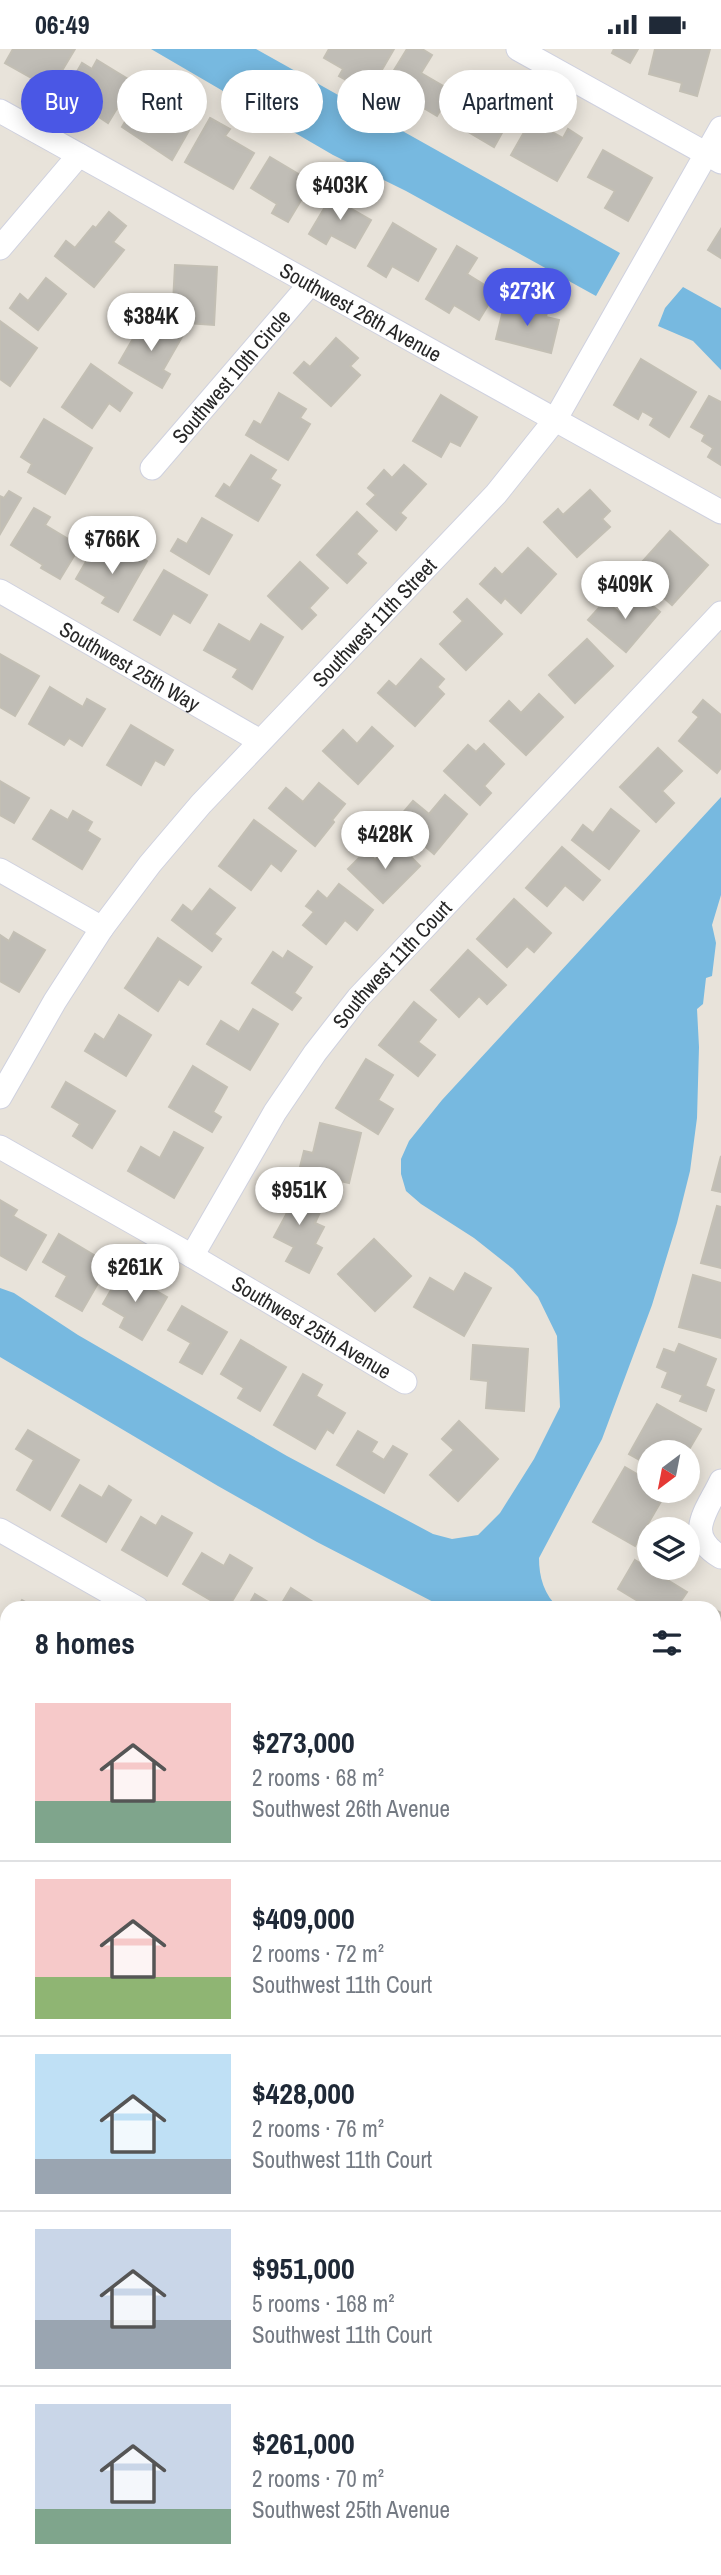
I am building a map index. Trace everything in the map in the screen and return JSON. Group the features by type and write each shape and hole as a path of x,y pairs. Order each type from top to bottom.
{"street":[{"path":"518,49 714,158"},
{"name":"Southwest 26th Avenue","path":"0,111 721,512"},
{"name":"Southwest 11th Street","path":"0,1097 55,1001 102,928 167,844 260,741 496,494 555,419 714,158 721,128"},
{"path":"0,248 79,155"},
{"name":"Southwest 10th Circle","path":"152,468 310,283"},
{"name":"Southwest 25th Way","path":"0,591 260,741"},
{"name":"Southwest 11th Court","path":"192,1256 275,1112 315,1053 358,998 405,945 721,613"},
{"path":"0,870 102,928"},
{"name":"Southwest 25th Avenue","path":"0,1147 405,1382"},
{"path":"716,1554 701,1540 699,1526 721,1481"},
{"path":"0,1530 125,1601"}],"water":[{"path":"151,49 256,49 293,70 221,70 221,90 207,82 207,70 187,70"},
{"path":"323,87 337,94 337,133 406,133 620,253 596,296 406,191 295,133 323,133"},
{"path":"683,287 721,308 721,370 693,341 658,326 665,308"},
{"path":"721,797 721,895 712,925 716,943 712,976 706,978 703,1004 697,1009 697,1118 690,1171 652,1305 602,1439 539,1558 543,1585 553,1601 431,1601 317,1542 0,1357 0,1288 14,1293 78,1335 287,1456 433,1534 452,1539 478,1535 500,1513 534,1459 560,1407 557,1336 538,1297 513,1269 406,1191 401,1174 401,1159 409,1141 442,1100"}],"building":[{"path":"13,49 75,49 62,70 21,72 5,63"},
{"path":"329,49 394,49 382,70 342,70 324,58"},
{"path":"407,49 422,49 432,55 423,70 394,70"},
{"path":"614,49 638,49 630,63 612,53"},
{"path":"655,49 710,49 697,96 680,91 682,83 649,74"},
{"path":"97,60 117,72 117,108 108,123 103,120 103,70 78,70 82,63 92,69"},
{"path":"425,75 439,83 437,116 425,109"},
{"path":"210,118 221,124 221,133 227,133 225,136 254,153 233,189 185,162 201,133 207,133"},
{"path":"131,133 187,133 172,160"},
{"path":"470,133 502,133 494,147"},
{"path":"524,133 554,133 563,138 566,133 574,133 582,138 557,181 511,155"},
{"path":"603,150 652,178 628,221 605,208 615,191 588,177"},
{"path":"270,157 312,182 288,222 272,213 277,204 251,188"},
{"path":"335,190 347,197 343,204 371,220 355,248 331,235 326,244 309,234"},
{"path":"109,212 126,226 113,242 124,250 94,287 55,256 66,241 75,248"},
{"path":"393,223 436,249 418,281 392,266 386,277 368,266"},
{"path":"721,229 721,258 708,250"},
{"path":"457,246 477,258 467,274 496,292 479,320 454,305 449,313 426,299"},
{"path":"175,265 217,267 214,325 172,322"},
{"path":"46,278 66,294 38,330 10,308 20,294 28,301"},
{"path":"505,302 547,312 546,317 559,320 551,353 496,339"},
{"path":"0,321 37,348 10,386 0,379"},
{"path":"157,323 182,337 163,370 170,374 162,388 119,363 141,325 152,332"},
{"path":"336,338 358,358 350,366 360,375 331,406 294,373 304,362 310,367"},
{"path":"641,359 696,392 669,437 650,425 654,418 642,411 638,419 614,405"},
{"path":"91,364 132,393 120,411 109,403 92,428 62,407"},
{"path":"279,393 306,409 300,418 310,424 288,460 246,435 254,421 261,425"},
{"path":"441,395 477,417 460,446 450,441 441,457 413,441"},
{"path":"709,396 721,402 721,465 708,457 713,448 702,441 705,435 691,427"},
{"path":"44,419 92,448 65,494 28,472 32,464 21,457"},
{"path":"251,455 276,470 270,479 280,485 258,521 216,496 224,484 230,488"},
{"path":"404,465 426,484 400,513 406,518 396,530 367,504 376,495 368,488 384,470 392,478"},
{"path":"590,490 610,511 602,519 610,527 577,557 544,522 558,509 563,515"},
{"path":"9,491 21,498 0,534 0,496 4,498"},
{"path":"34,508 50,517 45,525 80,546 60,579 11,545"},
{"path":"357,512 377,531 356,554 366,563 347,583 317,555"},
{"path":"202,518 232,535 209,574 171,551 178,539 187,544"},
{"path":"670,531 708,565 672,605 634,571"},
{"path":"95,546 122,561 129,550 147,561 118,612 102,603 106,597 76,579"},
{"path":"528,548 556,574 521,613 505,598 501,603 480,584 495,568 502,575"},
{"path":"300,562 328,588 309,608 316,615 302,629 268,596"},
{"path":"164,570 207,595 190,623 173,613 160,635 134,620"},
{"path":"637,593 660,612 626,652 588,620 605,601 620,613"},
{"path":"467,599 502,634 466,670 440,644 463,621 454,612"},
{"path":"219,624 250,642 261,624 283,637 252,689 233,677 238,669 204,650"},
{"path":"587,639 613,666 575,703 549,675"},
{"path":"0,654 39,676 15,716 0,707"},
{"path":"421,659 444,679 437,687 444,694 415,726 378,693 389,681 396,687"},
{"path":"50,687 83,707 87,699 105,709 82,746 69,738 64,745 29,724"},
{"path":"539,694 563,717 526,755 490,721 509,701 521,713"},
{"path":"703,700 721,715 721,768 717,773 679,741 699,717 693,712"},
{"path":"131,725 173,750 164,765 155,760 141,785 107,765"},
{"path":"372,727 393,746 358,784 323,751 343,730 357,744"},
{"path":"484,744 504,764 484,786 491,793 480,805 444,771 468,745 476,752"},
{"path":"658,748 682,771 662,791 674,803 656,822 620,787"},
{"path":"0,781 29,798 14,823 0,815"},
{"path":"319,783 345,804 315,846 269,808 286,788 303,802"},
{"path":"445,795 467,814 434,854 396,821 413,801 429,814"},
{"path":"611,809 639,831 609,869 572,840 583,825 593,833"},
{"path":"51,810 68,820 73,811 92,822 87,831 100,839 82,869 33,839"},
{"path":"254,820 296,851 281,871 271,863 251,890 219,866"},
{"path":"395,841 420,866 383,903 348,869 366,851 375,860"},
{"path":"562,847 600,880 583,900 565,885 547,906 526,888"},
{"path":"339,884 373,910 357,930 345,920 326,944 303,925 314,912 306,906 318,891 327,899"},
{"path":"210,889 235,908 214,934 221,939 212,951 172,920 183,905 192,912"},
{"path":"514,899 551,933 534,952 527,946 507,967 477,939"},
{"path":"14,932 45,950 19,992 0,981 0,935 9,941"},
{"path":"158,938 201,967 188,985 179,979 158,1011 125,988"},
{"path":"468,950 506,985 487,1004 479,996 459,1017 431,990"},
{"path":"288,951 312,967 294,993 301,998 292,1010 252,983 273,952 283,959"},
{"path":"414,1002 436,1020 418,1042 435,1055 418,1076 379,1045"},
{"path":"253,1009 278,1024 250,1070 207,1044 221,1021 239,1032"},
{"path":"119,1015 151,1035 126,1076 85,1051 95,1034 104,1040"},
{"path":"366,1059 393,1075 378,1100 393,1109 378,1134 336,1108"},
{"path":"193,1066 227,1087 213,1112 221,1117 212,1132 169,1107"},
{"path":"66,1082 115,1111 92,1148 73,1136 80,1124 52,1107"},
{"path":"320,1123 361,1133 349,1183 299,1171 304,1151 313,1153"},
{"path":"174,1132 203,1148 174,1198 128,1171 141,1147 160,1158"},
{"path":"721,1156 721,1192 712,1190"},
{"path":"277,1185 323,1206 315,1223 324,1227 315,1244 322,1248 309,1273 286,1261 294,1247 274,1237 287,1213 267,1203"},
{"path":"0,1200 17,1210 13,1216 46,1235 26,1270 0,1255"},
{"path":"717,1206 721,1207 721,1268 701,1263"},
{"path":"59,1234 109,1264 82,1311 56,1296 67,1276 43,1262"},
{"path":"374,1239 411,1276 375,1311 338,1274"},
{"path":"122,1271 167,1297 142,1340 120,1327 125,1317 103,1304"},
{"path":"465,1273 491,1288 464,1336 414,1307 430,1278 454,1292"},
{"path":"693,1275 721,1283 721,1338 679,1327"},
{"path":"182,1306 227,1332 202,1374 180,1362 191,1343 168,1330"},
{"path":"241,1340 286,1367 260,1411 238,1398 244,1388 221,1374"},
{"path":"679,1344 716,1359 705,1386 714,1390 706,1411 680,1401 683,1395 662,1387 668,1372 657,1367 664,1349 675,1353"},
{"path":"473,1345 528,1349 524,1411 486,1408 488,1381 471,1379"},
{"path":"303,1374 322,1385 316,1396 345,1413 333,1433 327,1429 315,1449 274,1425"},
{"path":"657,1404 701,1429 695,1440 637,1440 637,1458 629,1454"},
{"path":"459,1421 498,1459 458,1501 430,1475 454,1450 442,1439"},
{"path":"28,1430 79,1460 50,1510 17,1490 34,1460 16,1449"},
{"path":"358,1431 377,1442 371,1452 384,1460 393,1446 407,1454 384,1493 337,1465"},
{"path":"625,1467 637,1474 637,1503 660,1503 652,1517 637,1517 635,1546 593,1522"},
{"path":"80,1485 102,1498 109,1486 131,1500 106,1542 62,1516"},
{"path":"162,1516 192,1533 167,1576 122,1550 141,1517 156,1526"},
{"path":"202,1553 224,1566 230,1555 252,1568 232,1601 212,1601 183,1584"},
{"path":"635,1560 637,1580 668,1580 687,1592 681,1601 638,1601 618,1589"},
{"path":"291,1588 311,1601 283,1601"},
{"path":"255,1594 266,1601 251,1601"}]}
